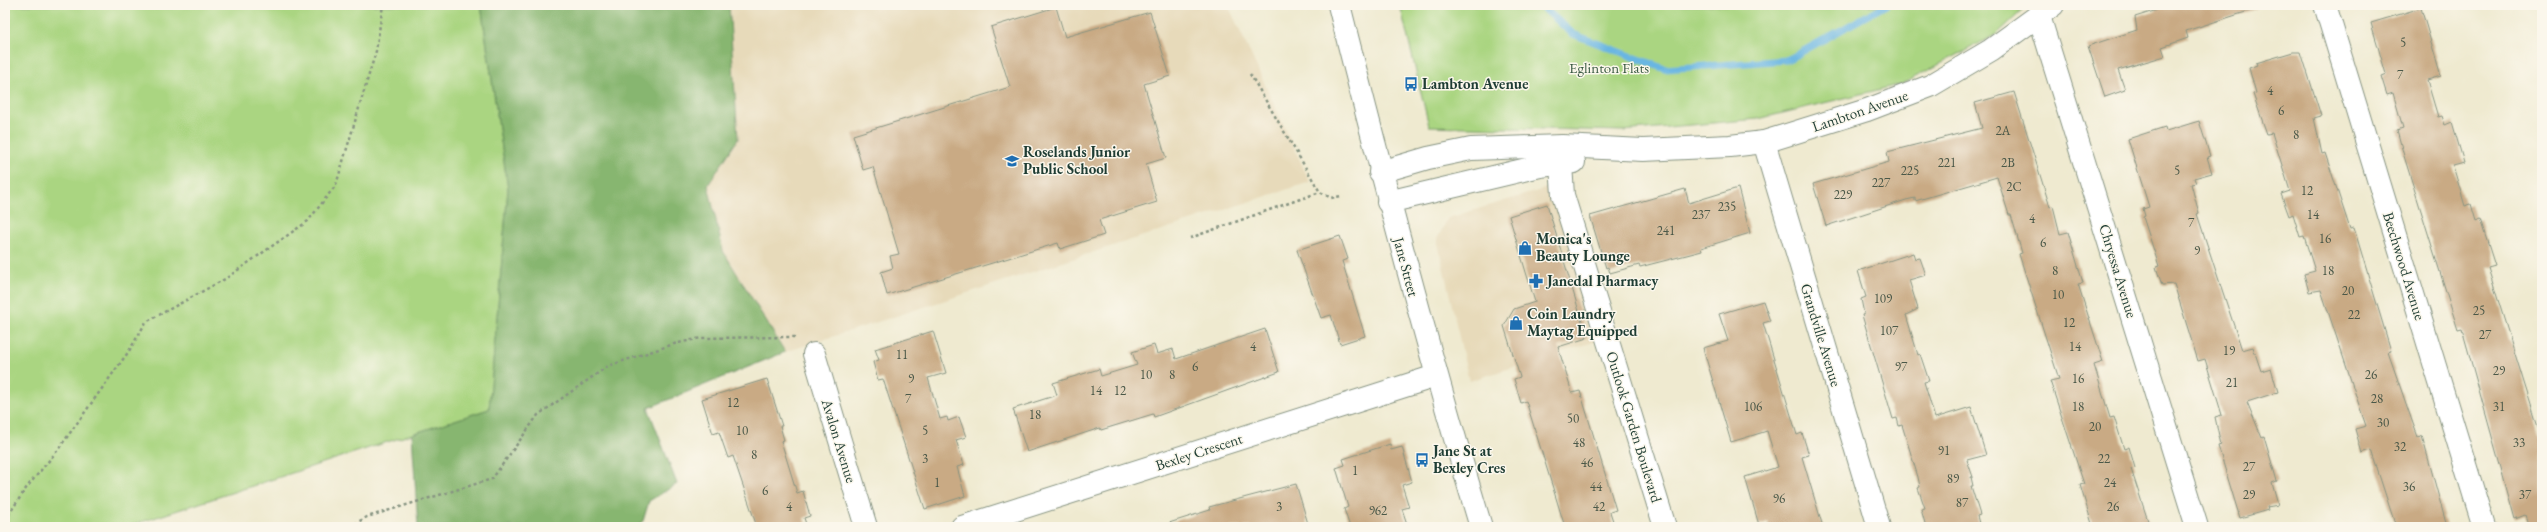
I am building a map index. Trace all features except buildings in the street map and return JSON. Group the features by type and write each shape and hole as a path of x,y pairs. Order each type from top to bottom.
{"street":[{"name":"Jane Street","path":"1338,5 1388,202 1436,376 1481,527"},
{"name":"Beechwood Avenue","path":"2325,5 2484,527"},
{"name":"Lambton Avenue","path":"1380,172 1428,158 1471,149 1562,146 1643,150 1730,146 1764,142 1867,110 1930,86 1991,50 2046,10"},
{"name":"Chryessa Avenue","path":"2046,10 2198,527"},
{"name":"Grandville Avenue","path":"1764,142 1879,527"},
{"name":"Lambton Avenue","path":"1388,202 1540,166 1561,164 1643,150"},
{"name":"Outlook Garden Boulevard","path":"1561,164 1564,195 1665,527"},
{"name":"Avalon Avenue","path":"814,354 866,527"},
{"name":"Bexley Crescent","path":"962,527 1436,376"}],"path":[{"path":"5,520 27,487 56,451 129,350 146,322 225,279 308,221 336,185 376,51 383,5"},
{"path":"1250,74 1320,192 1331,198 1341,196"},
{"path":"1190,238 1320,192"},
{"path":"349,527 367,517 492,479 538,415 608,366 674,344 701,338 768,338"}],"shaded area":[{"name":"Roselands Junior Public School","path":"729,5 1228,5 1310,182 785,352 723,251 708,185 738,139"},
{"path":"1554,186 1603,339 1469,381 1437,239 1448,218"}],"green space":[{"path":"5,5 481,5 508,189 489,409 126,527 5,527"},
{"path":"481,5 729,5 738,139 708,185 723,251 785,352 648,408 677,484 649,501 643,521 636,527 418,527 412,434 489,409 508,189"},
{"name":"Eglinton Flats","path":"1400,5 2028,5 1997,34 1902,84 1758,119 1623,131 1429,126"}],"waterway":[{"path":"1540,5 1573,34 1665,69 1787,60 1886,5"}],"place":[{"name":"Lambton Avenue","path":"1411,84"},
{"name":"Roselands Junior Public School","path":"1012,161"},
{"name":"Monica's Beauty Lounge","path":"1525,248"},
{"name":"Janedal Pharmacy","path":"1536,281"},
{"name":"Coin Laundry Maytag Equipped","path":"1516,323"},
{"name":"Jane St at Bexley Cres","path":"1422,460"}]}
